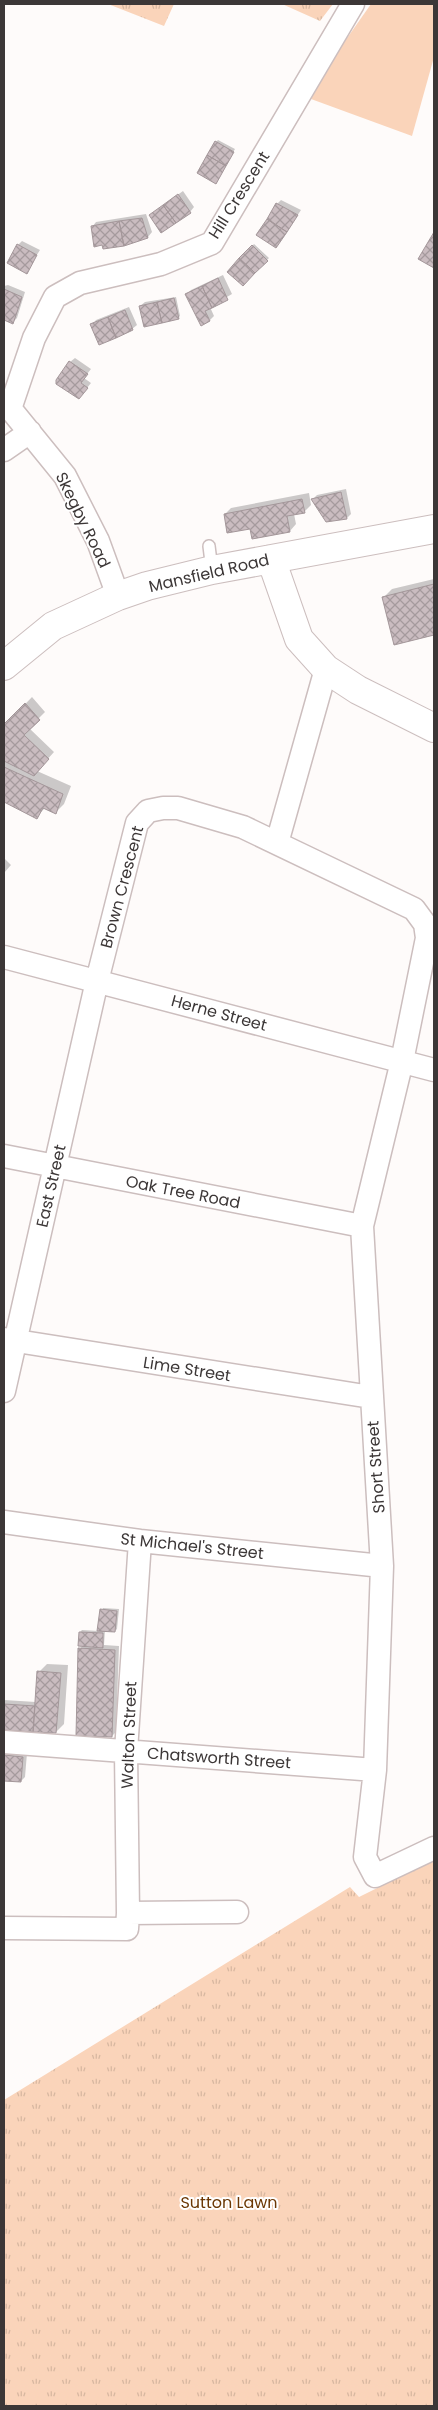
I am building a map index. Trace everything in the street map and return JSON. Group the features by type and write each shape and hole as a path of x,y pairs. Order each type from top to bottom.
{"main road":[{"name":"Mansfield Road","path":"4,666 53,626 118,596 147,586 210,558 271,559 434,528"},
{"path":"271,559 299,639 326,669 358,690 434,728"}],"street":[{"name":"Hill Crescent","path":"7,405 34,338 54,297 80,283 161,264 212,243 290,114 353,4"},
{"name":"Skegby Road","path":"7,405 65,476 98,541 118,596"},
{"path":"4,450 30,432"},
{"path":"277,843 326,669"},
{"name":"Brown Crescent","path":"97,981 136,823 148,811 178,808 243,827 414,909 425,924 427,938 402,1061"},
{"name":"Herne Street","path":"4,958 434,1070"},
{"name":"East Street","path":"4,1391 9,1340 55,1168 97,981"},
{"name":"Short Street","path":"402,1061 362,1226 382,1566 375,1770 364,1856 375,1876 434,1848"},
{"name":"Oak Tree Road","path":"4,1156 55,1168 362,1226"},
{"name":"Lime Street","path":"9,1340 371,1397"},
{"name":"St Michael's Street","path":"4,1522 140,1541 382,1566"},
{"name":"Walton Street","path":"128,1921 126,1750 140,1541"},
{"name":"Chatsworth Street","path":"4,1742 375,1770"},
{"path":"4,1928 238,1912"}],"green space":[{"path":"108,4 174,4 164,26"},
{"path":"282,4 333,4 320,21"},
{"path":"371,4 434,4 434,57 412,136 311,99 345,41"},
{"name":"Sutton Lawn","path":"434,1860 434,2406 4,2406 4,2100 350,1887 359,1897"}],"building":[{"path":"215,141 234,152 226,166 207,155"},
{"path":"207,155 226,166 216,184 197,173"},
{"path":"178,194 191,213 176,223 163,205"},
{"path":"276,203 298,215 287,232 267,219"},
{"path":"163,205 176,223 161,233 149,215"},
{"path":"142,218 148,238 124,246 119,221"},
{"path":"267,219 287,232 276,248 256,235"},
{"path":"119,221 124,246 103,249 102,245 94,247 91,226"},
{"path":"434,232 434,268 418,259"},
{"path":"17,244 37,255 27,274 7,263"},
{"path":"252,245 268,261 255,273 239,258"},
{"path":"239,258 255,273 243,286 227,272"},
{"path":"218,278 228,300 212,308 202,286"},
{"path":"202,286 212,308 205,311 210,321 201,326 185,294"},
{"path":"4,289 22,297 13,324 4,320"},
{"path":"174,298 179,319 162,323 157,302"},
{"path":"157,302 162,323 144,327 139,306"},
{"path":"125,310 133,330 116,338 108,317"},
{"path":"108,317 116,338 99,345 90,324"},
{"path":"69,361 88,374 81,383 88,388 79,399 56,384 56,380"},
{"path":"341,492 347,519 326,522 311,499"},
{"path":"302,499 305,513 287,516 290,532 252,539 250,529 227,533 224,514"},
{"path":"434,584 434,635 394,645 382,597"},
{"path":"25,703 40,720 24,735 49,759 34,776 4,761 4,724"},
{"path":"4,767 63,794 56,814 43,808 37,819 4,802"},
{"path":"100,1609 117,1611 115,1632 97,1631"},
{"path":"79,1632 103,1633 103,1648 78,1646"},
{"path":"78,1648 115,1650 112,1737 76,1736"},
{"path":"37,1671 61,1673 56,1733 33,1732"},
{"path":"4,1704 35,1706 33,1732 4,1730"},
{"path":"4,1755 23,1757 21,1782 4,1781"}]}
